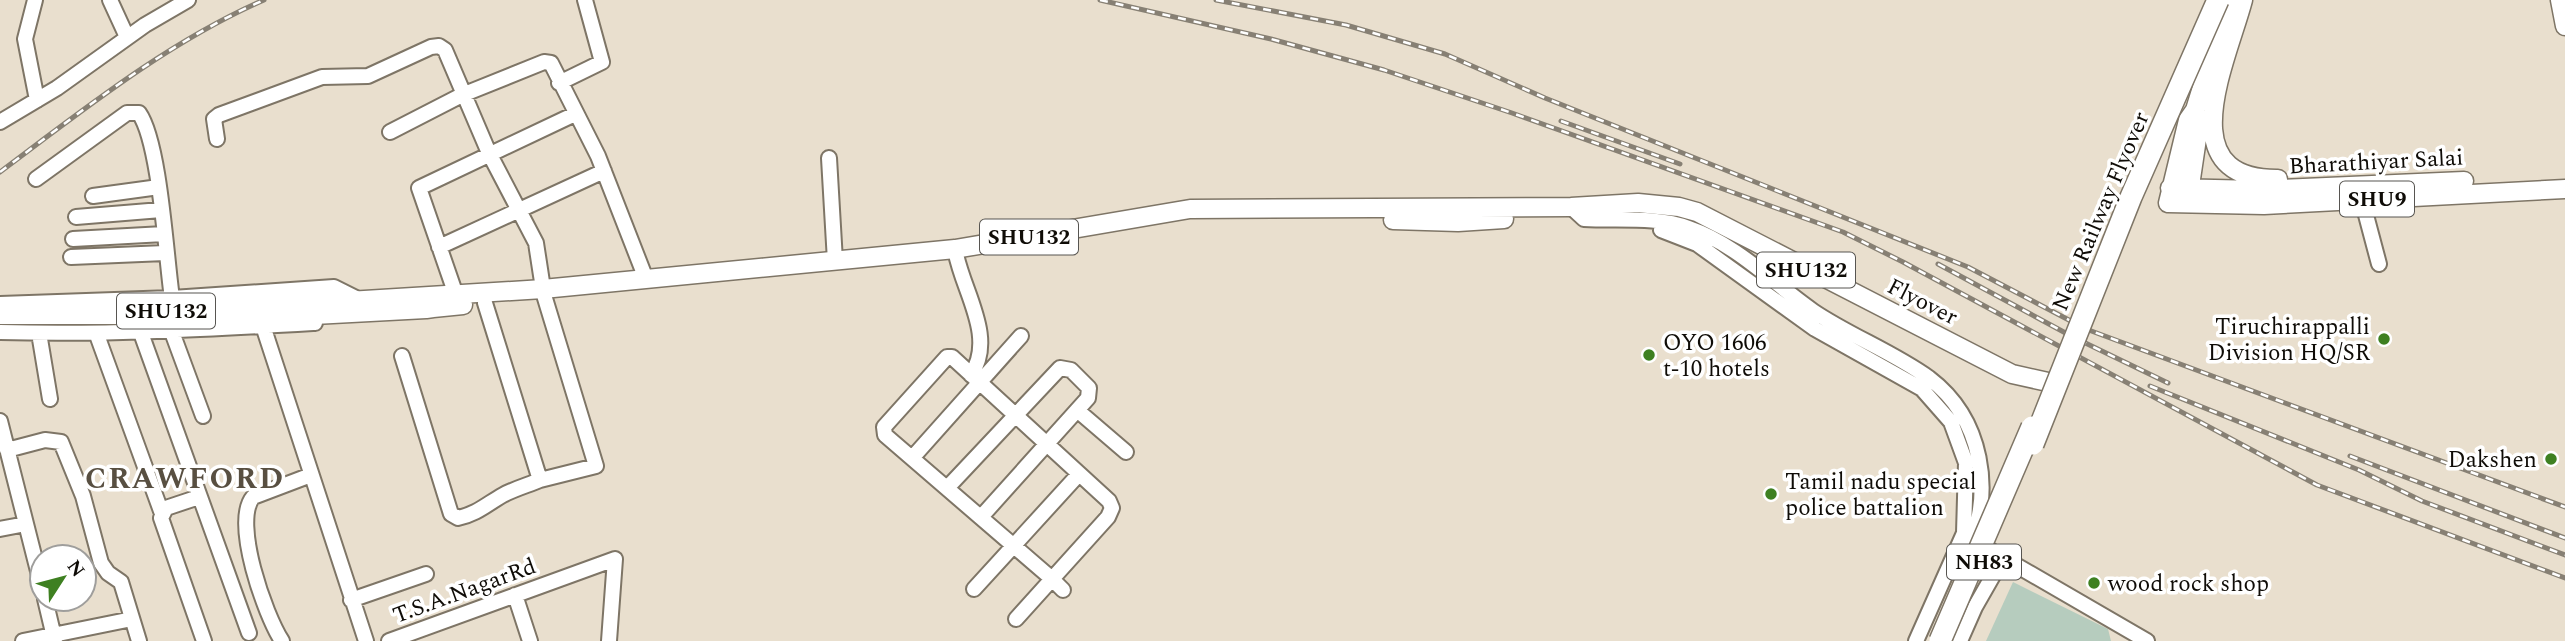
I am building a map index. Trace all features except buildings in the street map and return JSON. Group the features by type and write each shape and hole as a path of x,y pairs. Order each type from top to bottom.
{"highway":[{"name":"New Railway Flyover","path":"2033,444 2121,202 2209,0"},
{"name":"New Railway Flyover","path":"1940,641 2218,0"},
{"name":"NH83","path":"1950,641 2017,482"}],"main road":[{"path":"2195,110 2199,125 2189,198 2168,203 2188,120 2195,110 2229,0"},
{"path":"2243,0 2213,110 2211,134 2215,145 2236,172 2255,178 2352,188"},
{"path":"2560,0 2565,26"},
{"name":"Bharathiyar Salai","path":"2189,198 2565,175"},
{"name":"Bharathiyar Salai","path":"2352,188 2565,189"},
{"name":"SHU132","path":"0,329 64,329 354,305 434,302 456,295 543,292 646,279 955,252 1190,209 1584,212"},
{"name":"Flyover","path":"1584,212 1658,210 1694,220 1949,351 2010,379 2052,388"},
{"path":"434,302 485,303 543,292 783,274 955,252"},
{"name":"SHU132","path":"0,315 121,315 332,307"}],"street":[{"path":"34,0 25,39 37,100"},
{"path":"110,0 127,37"},
{"path":"0,122 37,100 127,37 188,0"},
{"path":"559,83 602,62 585,0"},
{"path":"217,139 214,118 219,115 322,77 368,76 439,46 444,50 489,153 536,243 543,292 596,466 540,480 502,495 488,507 458,519 451,514 402,356"},
{"path":"390,132 463,95 547,61 604,171 646,279"},
{"path":"36,179 133,111 139,113 147,126 159,187 172,298"},
{"path":"456,295 419,188 575,114"},
{"path":"830,158 835,261"},
{"path":"439,247 604,171"},
{"path":"93,196 159,187"},
{"path":"2352,188 2379,264"},
{"path":"76,217 161,210"},
{"path":"1584,212 1598,224 1659,229 1698,244 1815,329 1922,389 1951,422 1966,463 1968,537 1929,641"},
{"path":"73,239 164,234"},
{"path":"955,252 980,339 975,379"},
{"path":"71,257 165,253"},
{"path":"0,304 172,298 334,287 354,305 329,323 264,328 97,335 0,329"},
{"path":"485,303 540,480"},
{"path":"264,328 366,641"},
{"path":"172,332 203,416"},
{"path":"39,333 50,399"},
{"path":"141,333 249,633"},
{"path":"97,335 162,511 161,518 204,641"},
{"path":"913,457 975,379 1021,336"},
{"path":"1016,619 1051,578 1108,517 1112,508 1109,500 1046,442 952,358 947,357 884,427 885,435 948,487 1051,578 1063,590"},
{"path":"948,487 1060,368 1066,367 1091,393 981,516"},
{"path":"1077,410 1126,452"},
{"path":"0,421 31,543"},
{"path":"7,450 46,440 61,442 83,496 101,563 108,573 121,582 139,641"},
{"path":"974,589 1079,474"},
{"path":"282,641 256,576 244,523 247,504 253,497 311,475"},
{"path":"162,511 199,497"},
{"path":"0,529 26,524"},
{"path":"1968,537 2147,641"},
{"path":"1916,641 1968,537"},
{"path":"1960,641 1975,607 2003,558"},
{"name":"T.S.A.NagarRd","path":"389,641 615,559 609,641"},
{"path":"351,600 426,575"},
{"path":"515,595 530,641"},
{"path":"49,613 55,638"},
{"path":"23,641 97,634 132,619"}],"green space":[{"path":"2013,582 2108,629 2111,641 1986,641"}],"railway":[{"path":"0,172 127,78 194,36 264,0"},
{"path":"1100,0 1271,39 1384,70 1843,232 2317,485 2565,578"},
{"path":"1216,0 1346,25 1445,54 1545,98 1968,267 2086,329 2565,507"},
{"path":"1561,121 1680,164"},
{"path":"1938,264 2073,337 2168,383"},
{"path":"2150,386 2359,470 2422,501 2565,555"},
{"path":"2350,456 2565,538"}],"place":[{"name":"Tiruchirappalli Division HQ/SR","path":"2384,339"},
{"name":"OYO 1606 t-10 hotels","path":"1649,355"},
{"name":"Dakshen","path":"2551,459"},
{"name":"Tamil nadu special police battalion","path":"1771,494"},
{"name":"wood rock shop","path":"2094,583"}],"district":[{"name":"CRAWFORD","path":"185,478"}]}
